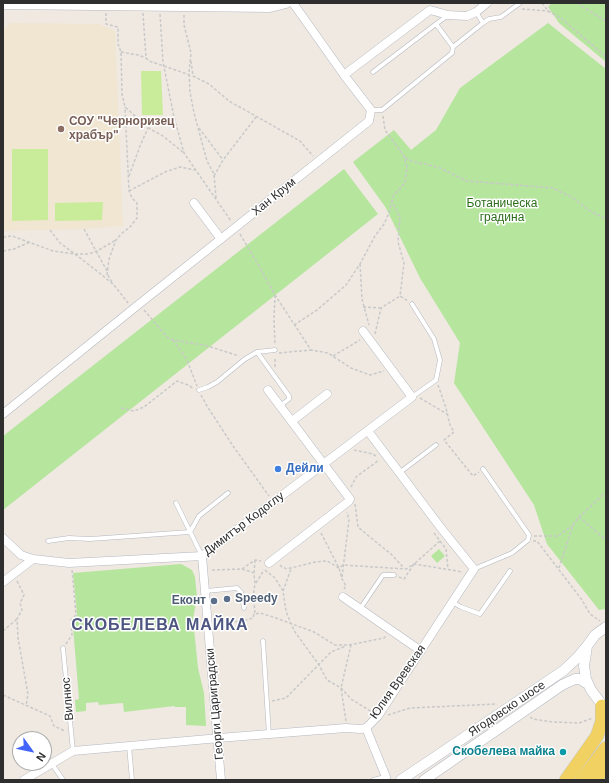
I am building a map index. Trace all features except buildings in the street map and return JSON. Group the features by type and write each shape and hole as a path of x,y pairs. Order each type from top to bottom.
{"main road":[{"path":"566,780 597,736 602,721 604,708"},
{"path":"582,780 605,755"},
{"path":"595,780 605,755"}],"street":[{"path":"3,4 184,7 196,5 248,5 270,7 286,3"},
{"path":"293,3 344,75 371,110"},
{"path":"344,75 430,10 436,3"},
{"path":"430,10 448,15 467,16 476,12 487,3"},
{"name":"Хан Крум","path":"3,414 369,121 371,110"},
{"path":"194,203 221,239"},
{"path":"365,334 412,397"},
{"path":"268,390 324,464 348,499 317,526 272,561"},
{"path":"292,421 327,394"},
{"name":"Димитър Кодоглу","path":"3,538 21,555 33,559 71,562 202,556 412,397"},
{"path":"368,431 383,457 399,473 472,572"},
{"name":"Георги Цариградски","path":"202,556 221,780"},
{"path":"3,582 33,559"},
{"name":"Юлия Вревская","path":"52,763 73,751 346,728 366,728 378,716 472,572"},
{"path":"343,597 421,651"},
{"name":"Ягодовско шосе","path":"401,780 567,668 577,658 603,625"},
{"path":"587,646 584,666 588,684 604,708"},
{"name":"Ягодовско шосе","path":"424,780 568,681 580,679 588,684"},
{"path":"366,728 385,779"},
{"name":"Юлия Вревская","path":"24,780 39,771"}],"lane":[{"path":"371,110 382,110 452,53 453,47 482,23 501,17 520,3"},
{"path":"476,12 482,23"},
{"path":"373,72 448,15"},
{"path":"436,24 453,47"},
{"path":"412,304 434,339 440,360 436,380 412,397"},
{"path":"200,391 217,382 245,359 257,352 275,350"},
{"path":"257,352 289,396 289,399 280,406"},
{"path":"399,473 436,445"},
{"path":"472,572 512,553 528,540 529,535 483,469"},
{"path":"190,532 199,516 228,493"},
{"path":"176,503 202,556"},
{"path":"48,541 69,538 90,539 190,532"},
{"path":"452,602 480,614 510,570"},
{"path":"360,609 383,575 394,576"},
{"path":"206,591 237,588 241,592 244,608"},
{"path":"263,641 269,735"},
{"name":"Вилнюс","path":"63,648 73,751"},
{"path":"129,746 132,780"},
{"path":"52,765 63,780"},
{"path":"373,780 385,779"}],"path":[{"path":"542,3 548,11"},
{"path":"578,3 606,20"},
{"path":"106,5 106,24 118,27 118,44 121,52 122,94 125,107 129,191 132,198 137,203 137,218 116,240 109,258 108,275"},
{"path":"143,6 146,58"},
{"path":"160,6 164,66 174,117 184,153 245,241 275,295 311,350"},
{"path":"184,7 184,25 191,53 193,76 209,84 229,101 300,141 318,162"},
{"path":"512,9 527,8 548,11 562,18 606,56"},
{"path":"121,52 138,55 149,61 190,75"},
{"path":"191,56 190,92 207,161 214,176 216,200"},
{"path":"125,107 148,128 163,136 167,141 184,153"},
{"path":"294,325 317,310 346,285 360,264 375,236 384,224 389,213 394,194 405,182 407,168 405,158 385,130 382,110"},
{"path":"214,176 223,160 256,117"},
{"path":"198,126 223,160"},
{"path":"129,177 148,128"},
{"path":"405,158 418,163 440,168 467,181 554,188 573,198 590,211 606,219"},
{"path":"129,191 165,172 180,167 195,170"},
{"path":"392,201 400,217 398,242 404,263 400,296"},
{"path":"84,229 97,251 114,286"},
{"path":"50,230 60,243 102,274 133,309"},
{"path":"3,237 12,236 53,251 75,254 88,254 97,251 116,240"},
{"path":"3,251 14,249 30,242"},
{"path":"360,264 364,307 373,338 376,333 381,308"},
{"path":"275,295 275,350"},
{"path":"400,296 412,304"},
{"path":"364,307 381,308 400,296"},
{"path":"140,304 168,338 172,340 187,360 207,406 233,446 274,502"},
{"path":"333,356 365,334"},
{"path":"172,340 216,348 241,356 245,359"},
{"path":"273,374 275,354 311,350 328,353 351,368 370,375 392,369"},
{"path":"436,380 450,425 454,432 444,440 473,476 483,469"},
{"path":"121,408 134,411 144,407 177,381 200,391"},
{"path":"412,397 422,398 447,414"},
{"path":"349,445 353,450 383,457"},
{"path":"342,579 349,520 348,499 356,477 383,457"},
{"path":"559,569 573,526 579,517 606,492"},
{"path":"348,499 355,502 358,527 391,554 404,568"},
{"path":"579,517 606,540"},
{"path":"317,526 339,568 346,586 341,593 343,597"},
{"path":"529,535 558,536 573,526"},
{"path":"528,540 537,541 582,600 590,614 603,625"},
{"path":"394,576 404,579 414,564 440,541"},
{"path":"446,556 448,570"},
{"path":"242,569 255,560 272,561 282,567 291,569 315,562 327,561 339,568"},
{"path":"209,629 216,623 243,621 253,618 255,611 253,597 255,584 255,560"},
{"path":"63,648 72,635 72,620 76,615 71,562"},
{"path":"339,568 343,565 404,568 414,564 448,570 472,572"},
{"path":"204,570 242,569 254,574"},
{"path":"255,584 264,569 275,578 284,591"},
{"path":"291,569 284,591 286,611 295,632 319,665 327,680 341,688 351,699 378,716 381,717 410,708 485,706 506,703 512,706"},
{"path":"3,631 17,619 22,610 20,603 24,595 14,574"},
{"path":"254,614 260,613 314,632 335,645 350,645"},
{"path":"17,619 18,638 28,694 26,706"},
{"path":"267,702 286,698 331,652 350,645 384,638 391,630"},
{"path":"346,728 341,688 350,645"},
{"path":"3,695 50,716 54,726 71,735"},
{"path":"524,712 533,719 553,722 579,723 595,718 604,708"}],"shaded area":[{"name":"СОУ \"Черноризец храбър\"","path":"11,23 99,24 115,31 123,226 84,229 3,231 3,30"}],"green space":[{"path":"552,3 606,3 606,62 559,23 548,7"},
{"name":"Ботаническа градина","path":"548,23 606,69 606,609 599,610 547,544 534,505 454,383 460,343 420,278 386,208 353,162 394,130 411,150 436,130 460,88"},
{"path":"141,71 161,71 163,115 142,115"},
{"path":"12,149 48,149 48,220 12,221"},
{"path":"344,169 378,214 3,510 3,436"},
{"path":"103,202 102,220 55,221 55,203"},
{"path":"439,549 445,556 437,563 431,556"},
{"path":"181,564 192,570 195,577 197,597 193,619 198,668 204,693 206,726 186,725 186,707 174,706 124,712 123,703 99,705 98,702 86,703 86,711 76,712 75,700 79,699 73,627 73,620 77,615 73,573"}],"place":[{"name":"СОУ \"Черноризец храбър\"","path":"61,129"},
{"name":"Дейли","path":"278,469"},
{"name":"Speedy","path":"227,599"},
{"name":"Еконт","path":"214,601"},
{"name":"Скобелева майка","path":"563,752"}],"district":[{"name":"СКОБЕЛЕВА МАЙКА","path":"160,626"}]}
